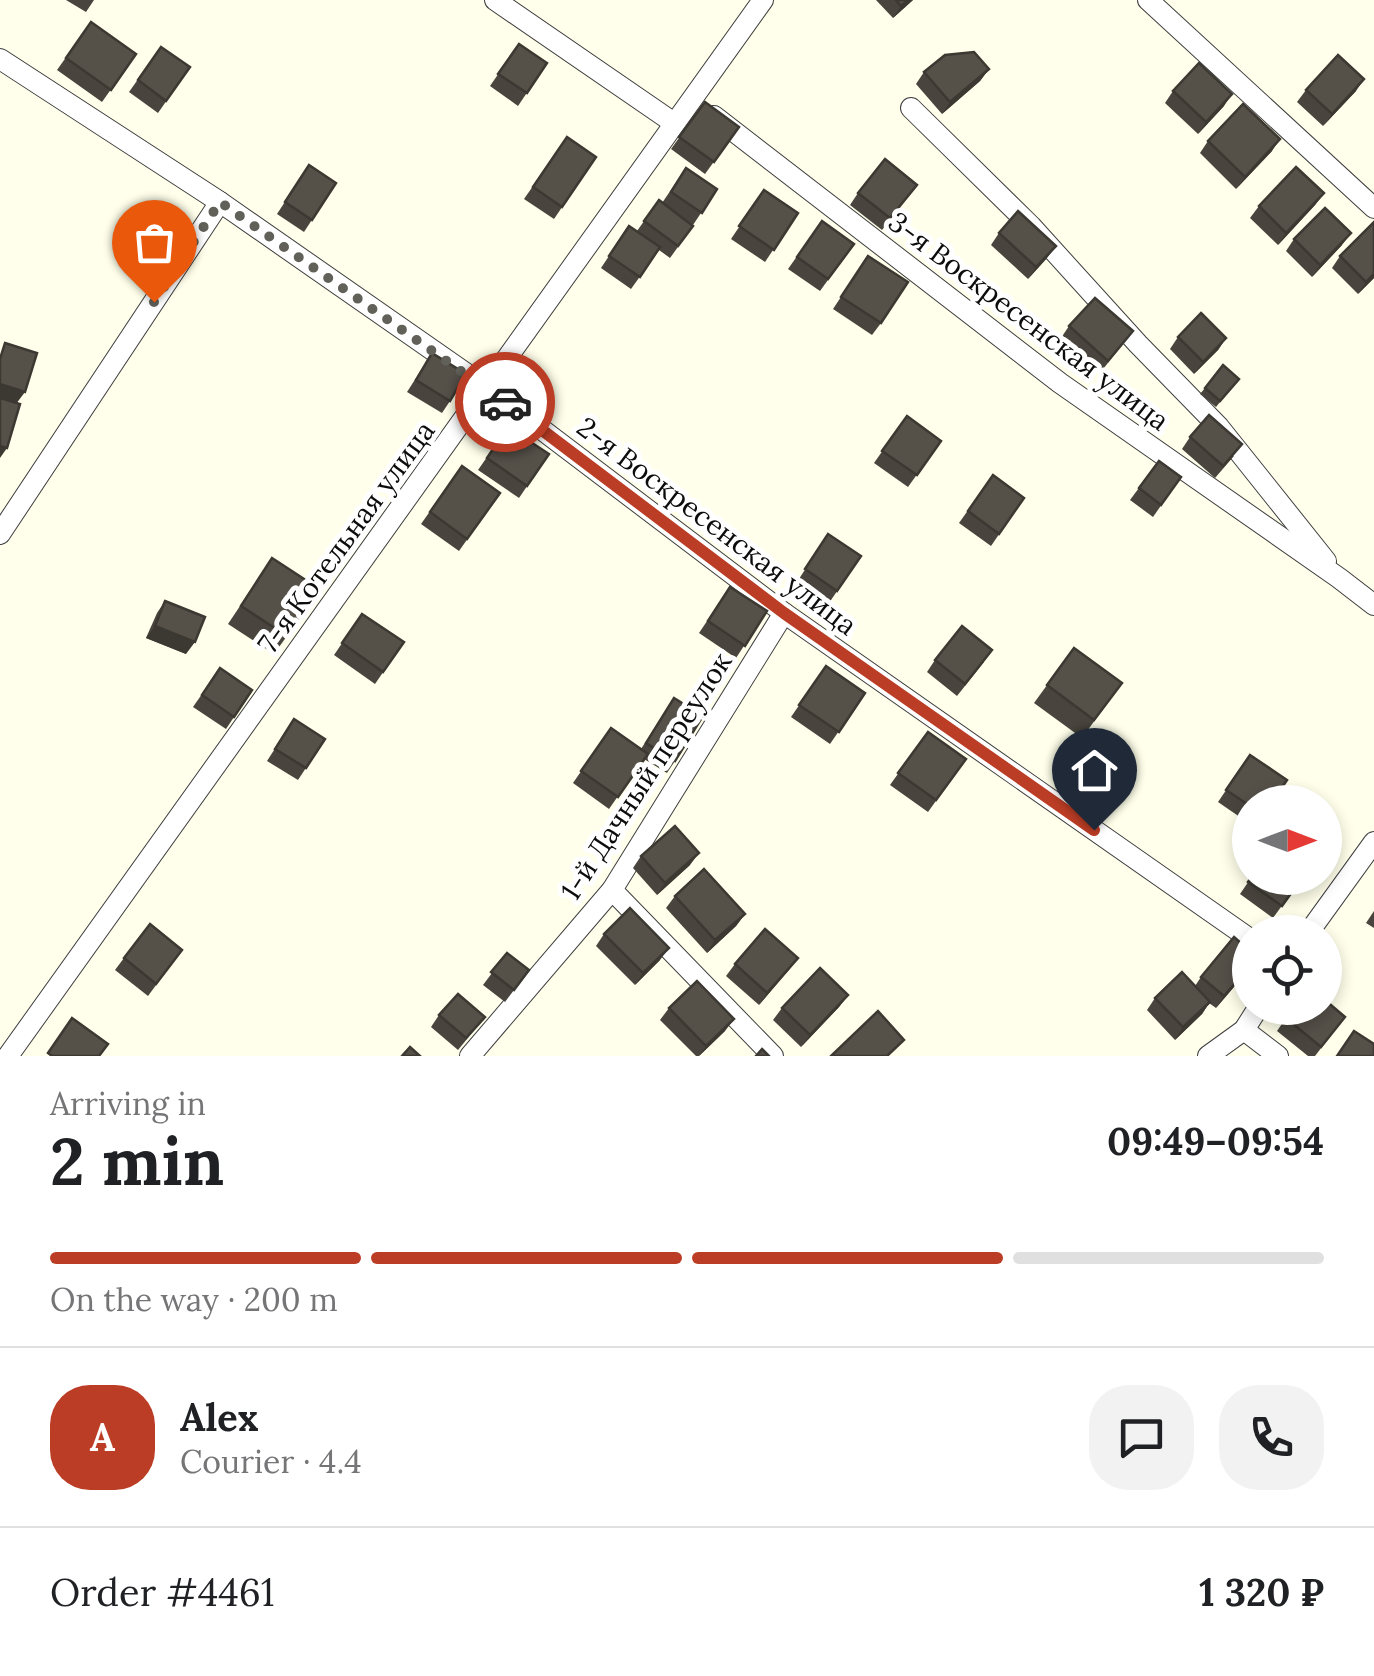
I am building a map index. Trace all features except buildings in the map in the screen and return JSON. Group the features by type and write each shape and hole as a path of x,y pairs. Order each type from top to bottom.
{"street":[{"path":"495,0 674,123"},
{"name":"7-я Котельная улица","path":"8,1056 763,0"},
{"path":"1148,0 1374,208"},
{"name":"2-я Воскресенская улица","path":"0,59 220,202 487,388 784,613 1232,926"},
{"name":"3-я Воскресенская улица","path":"692,99 1060,383 1374,605"},
{"name":"3-я Воскресенская улица","path":"911,108 1031,226 1219,426 1339,578"},
{"path":"0,534 220,202"},
{"name":"1-й Дачный переулок","path":"470,1056 612,890 784,613"},
{"path":"1322,915 1374,844"},
{"path":"612,890 773,1056"},
{"path":"1208,1056 1247,1025"},
{"path":"1244,1030 1278,1056"}],"way so far":[{"path":"154,302 220,202 505,402"}],"route":[{"path":"505,402 784,613 1094,830"}]}
